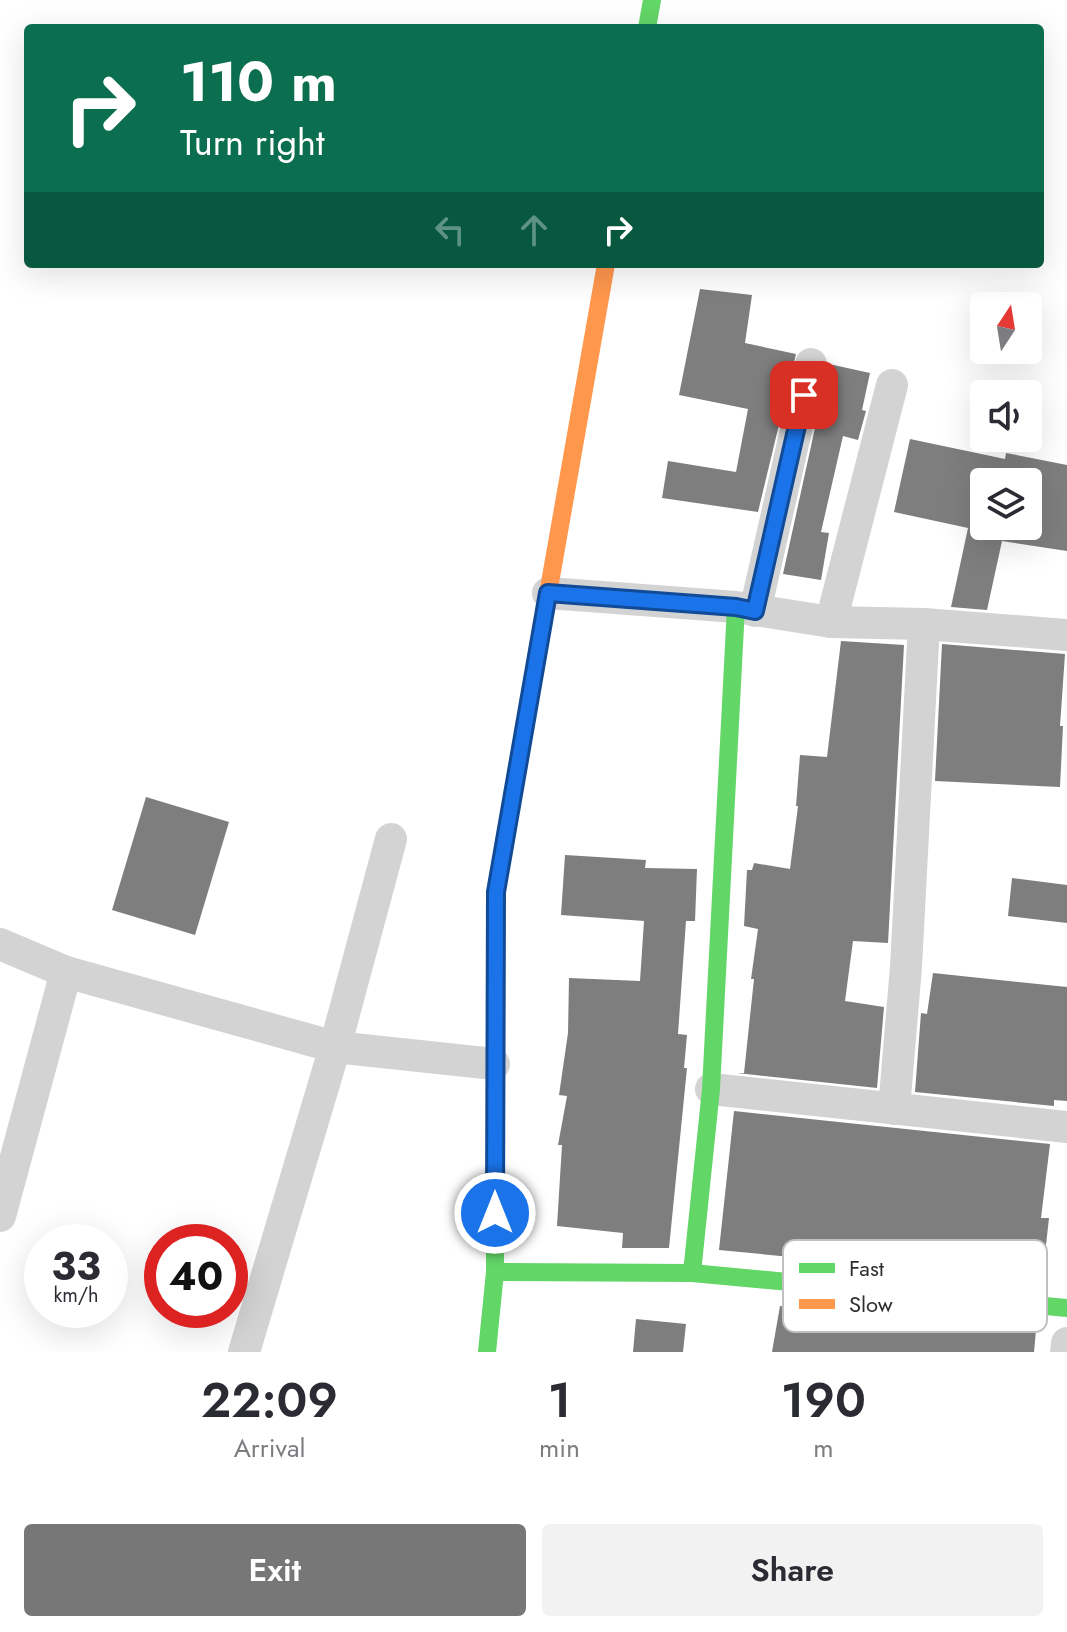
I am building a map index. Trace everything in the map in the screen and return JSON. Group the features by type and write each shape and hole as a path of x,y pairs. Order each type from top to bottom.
{"street":[{"path":"648,24 652,0"},
{"path":"487,1352 495,1272 496,892 605,268"},
{"path":"692,1273 711,1089 746,609 811,364"},
{"path":"831,622 892,385"},
{"path":"548,593 746,609 831,622 924,624 1067,635"},
{"path":"894,1109 906,967 924,624"},
{"path":"244,1352 335,1047 391,839"},
{"path":"0,944 66,972 335,1047 494,1064"},
{"path":"0,1216 66,972"},
{"path":"711,1089 1067,1127"},
{"path":"495,1272 692,1273 783,1281"},
{"path":"1047,1306 1067,1308"},
{"path":"1066,1352 1067,1343"}],"building":[{"path":"700,289 752,295 745,343 796,354 758,512 662,498 668,461 736,472 748,409 679,395"},
{"path":"829,364 870,373 862,410 866,411 858,440 843,436 821,532 829,533 821,580 783,574"},
{"path":"910,439 1005,459 1006,453 1067,465 1067,551 1002,541 987,610 951,607 968,528 894,512"},
{"path":"841,641 904,645 888,943 853,941 845,1001 884,1007 877,1088 737,1073 744,1073 758,929 744,926 747,870 752,870 754,863 790,869 798,806 800,755 827,757"},
{"path":"942,644 1065,654 1060,787 935,781"},
{"path":"146,797 229,822 195,935 112,910"},
{"path":"565,855 646,860 645,868 697,869 695,921 686,921 678,1034 687,1035 684,1068 687,1068 669,1248 622,1248 623,1233 557,1226 562,1145 558,1145 567,1096 559,1095 568,1033 569,978 640,981 644,921 561,915"},
{"path":"1012,878 1067,885 1067,923 1008,916"},
{"path":"933,973 1067,987 1067,1101 1054,1100 1054,1106 915,1092 921,1013 927,1014"},
{"path":"734,1111 1050,1144 1041,1218 1049,1218 1047,1240 783,1240 783,1256 719,1250"},
{"path":"780,1306 783,1306 783,1332 1036,1332 1034,1352 772,1352"},
{"path":"636,1319 686,1324 683,1352 633,1352"}],"traffic: fast":[{"path":"648,24 652,0"},
{"path":"692,1273 711,1089 736,607"},
{"path":"487,1352 495,1272 496,892 538,651"},
{"path":"495,1272 692,1273 783,1281"},
{"path":"1047,1306 1067,1308"}],"traffic: slow":[{"path":"538,651 605,268"}],"route":[{"path":"495,1213 496,892 548,593 755,611 804,395"}]}
